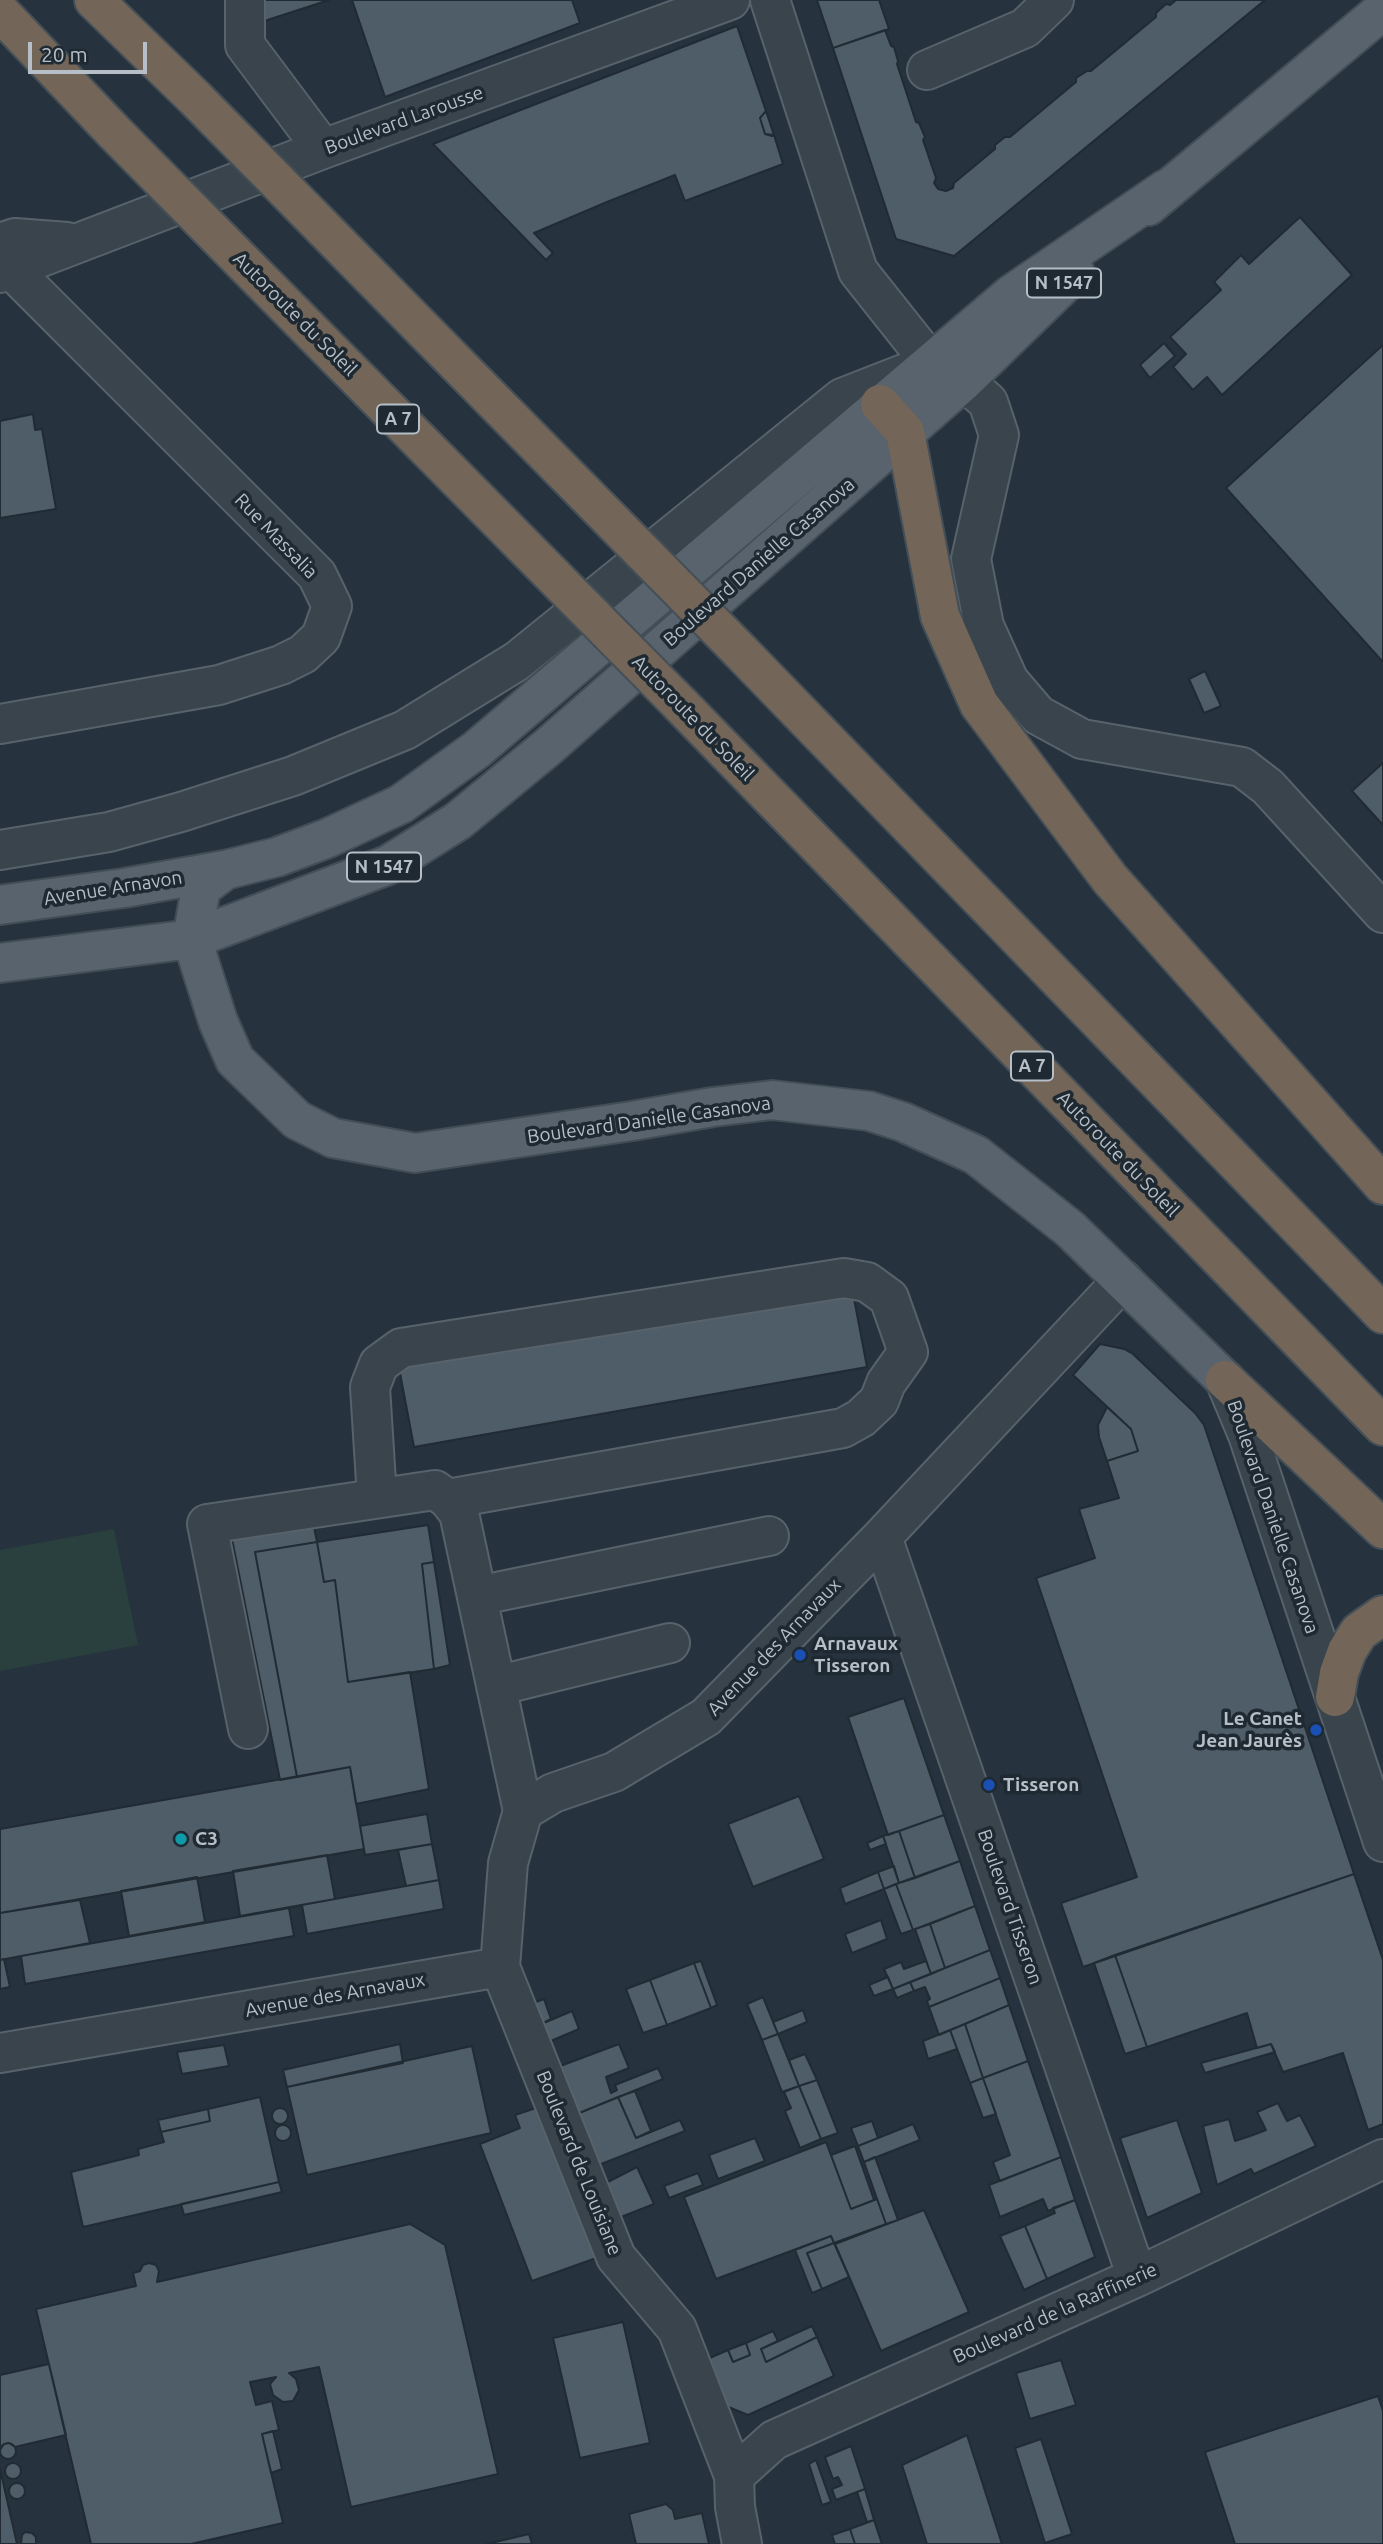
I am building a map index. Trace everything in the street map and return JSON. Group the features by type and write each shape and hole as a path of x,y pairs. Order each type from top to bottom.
{"highway":[{"path":"94,0 195,98 741,652 1383,1314"},
{"name":"Autoroute du Soleil","path":"0,12 115,133 681,705 1383,1426"},
{"path":"880,404 905,432 940,616 979,704 1110,878 1383,1185"},
{"path":"1225,1380 1383,1529"},
{"path":"1335,1697 1339,1673 1347,1651 1359,1632 1383,1615"}],"main road":[{"name":"N 1547","path":"948,372 1062,285 1166,189 1383,10"},
{"name":"Boulevard Danielle Casanova","path":"948,372 880,404 475,750 401,804 328,838 277,857 225,870 201,888 192,939 218,1021 235,1060 297,1120 332,1138 415,1153 772,1100 869,1111 903,1122 975,1155 1070,1230 1225,1380"},
{"name":"Boulevard Danielle Casanova","path":"192,939 388,865 458,821 549,746 905,432 948,372"},
{"name":"Avenue Arnavon","path":"0,905 124,888 225,870"},
{"name":"N 1547","path":"0,962 192,939"}],"street":[{"path":"245,0 245,45 323,149"},
{"name":"Boulevard Larousse","path":"4,262 15,238 79,243 323,149 730,0"},
{"path":"770,0 858,271 948,372 988,402 999,435 971,559 984,626 1009,681 1038,715 1082,739 1242,767 1268,787 1383,913"},
{"path":"926,70 1025,28 1054,0"},
{"name":"Rue Massalia","path":"0,724 219,685 281,665 303,654 321,637 331,606 317,575 4,262"},
{"path":"0,850 109,832 181,812 293,776 405,730 517,661 842,398 948,372"},
{"path":"377,1498 370,1387 379,1364 401,1348 844,1278 867,1282 889,1297 908,1352 886,1383 879,1401 861,1418 843,1428 448,1499"},
{"name":"Avenue des Arnavaux","path":"523,1811 553,1793 614,1772 706,1717 882,1537 1123,1280"},
{"name":"Boulevard Danielle Casanova","path":"1225,1380 1248,1435 1383,1842"},
{"path":"248,1729 207,1524 435,1490 448,1499 459,1513 523,1811 508,1863 500,1967"},
{"path":"477,1596 769,1536"},
{"name":"Boulevard Tisseron","path":"882,1537 1137,2277"},
{"path":"496,1686 670,1643"},
{"name":"Avenue des Arnavaux","path":"0,2053 500,1967"},
{"name":"Boulevard de Louisiane","path":"500,1967 616,2258 677,2329 734,2476 735,2507 742,2544"},
{"name":"Boulevard de la Raffinerie","path":"734,2476 774,2440 1137,2277 1383,2159"}],"green space":[{"path":"114,1529 138,1645 0,1671 0,1550"}],"building":[{"path":"253,0 329,0 252,25"},
{"path":"352,0 572,0 580,23 385,97"},
{"path":"817,0 879,0 889,29 833,48"},
{"path":"1176,0 1265,0 954,256 896,239 833,48 885,30 891,46 894,47 916,122 925,137 923,140 936,178 934,183 938,189 946,191 953,188 954,183 995,149 995,145 1005,137 1010,137 1076,82 1076,78 1091,71 1156,17 1156,13 1166,4 1170,5"},
{"path":"737,26 766,111 760,118 765,134 774,135 783,164 685,201 675,175 607,202 534,233 553,253 546,260 433,144"},
{"path":"766,111 774,135 772,136 765,134 760,118"},
{"path":"1300,217 1352,275 1222,395 1207,377 1193,390 1173,367 1186,354 1170,337 1221,290 1214,282 1241,255 1249,264"},
{"path":"1164,343 1175,356 1150,378 1140,365"},
{"path":"1383,345 1383,662 1226,488"},
{"path":"33,414 35,430 42,429 56,509 0,518 0,421"},
{"path":"1205,671 1221,706 1204,713 1189,679"},
{"path":"1383,763 1383,825 1352,791"},
{"path":"852,1288 867,1367 414,1447 399,1368"},
{"path":"1100,1344 1124,1349 1133,1354 1195,1413 1204,1425 1354,1874 1083,1967 1061,1903 1137,1877 1036,1578 1095,1558 1079,1509 1119,1498 1107,1461 1138,1451 1131,1429 1073,1375"},
{"path":"1107,1407 1131,1429 1138,1451 1107,1461 1098,1425"},
{"path":"313,1522 317,1542 255,1552 297,1777 280,1780 231,1534"},
{"path":"428,1525 434,1562 422,1564 434,1669 348,1682 335,1580 324,1582 317,1542"},
{"path":"317,1542 324,1582 335,1580 348,1682 410,1672 429,1789 356,1804 350,1767 297,1777 255,1552"},
{"path":"434,1562 450,1665 434,1669 422,1564"},
{"path":"904,1698 944,1815 888,1835 848,1717"},
{"name":"C3","path":"350,1767 364,1849 0,1913 0,1829"},
{"path":"799,1796 824,1859 753,1887 728,1824"},
{"path":"427,1814 432,1844 365,1855 360,1826"},
{"path":"944,1815 960,1861 915,1878 899,1831"},
{"path":"899,1831 915,1878 899,1883 883,1836"},
{"path":"883,1836 886,1844 870,1850 867,1843"},
{"path":"432,1844 439,1880 406,1886 398,1850"},
{"path":"327,1855 335,1899 240,1916 233,1871"},
{"path":"960,1861 975,1906 913,1930 896,1884"},
{"path":"894,1866 899,1883 884,1889 878,1872"},
{"path":"878,1872 884,1889 845,1904 840,1888"},
{"path":"1354,1874 1383,1960 1383,2124 1368,2130 1343,2053 1283,2072 1271,2044 1257,2048 1247,2013 1147,2047 1115,1955"},
{"path":"197,1877 205,1922 129,1936 121,1891"},
{"path":"439,1880 444,1909 307,1934 302,1905"},
{"path":"896,1884 913,1930 901,1934 884,1889"},
{"path":"80,1900 90,1943 0,1960 0,1913"},
{"path":"975,1906 990,1950 945,1968 930,1924"},
{"path":"289,1908 294,1936 25,1984 21,1956"},
{"path":"881,1920 887,1939 852,1953 845,1934"},
{"path":"930,1924 945,1968 931,1974 915,1929"},
{"path":"990,1950 1000,1978 929,2007 927,2001 930,1999 925,1987 914,1991 910,1982"},
{"path":"1115,1955 1147,2047 1125,2054 1094,1963"},
{"path":"4,1959 10,1987 0,1989 0,1960"},
{"path":"701,1961 717,2005 711,2008 694,1963"},
{"path":"926,1961 931,1974 893,1989 884,1969 901,1962 904,1969"},
{"path":"694,1963 711,2008 667,2025 650,1980"},
{"path":"888,1977 893,1989 874,1996 869,1985"},
{"path":"1000,1978 1009,2005 939,2035 929,2007"},
{"path":"650,1980 667,2025 643,2033 626,1989"},
{"path":"910,1982 914,1991 897,1998 893,1989"},
{"path":"763,1997 778,2034 762,2040 747,2004"},
{"path":"544,1999 551,2019 539,2025 531,2004"},
{"path":"1009,2005 1028,2061 983,2078 965,2024"},
{"path":"803,2010 807,2022 778,2034 773,2022"},
{"path":"572,2011 579,2029 546,2043 539,2025"},
{"path":"965,2024 983,2078 970,2083 950,2030"},
{"path":"950,2030 957,2049 928,2059 923,2041"},
{"path":"778,2034 799,2086 782,2092 762,2040"},
{"path":"400,2044 403,2063 287,2087 283,2070"},
{"path":"619,2044 629,2068 606,2077 611,2093 617,2090 615,2085 658,2068 663,2079 572,2116 555,2068"},
{"path":"1271,2044 1275,2052 1205,2073 1201,2063"},
{"path":"224,2045 229,2066 182,2074 177,2052"},
{"path":"472,2046 491,2133 307,2175 287,2087"},
{"path":"805,2054 817,2080 799,2086 789,2060"},
{"path":"1028,2061 1061,2157 1000,2181 993,2162 1010,2155 983,2078"},
{"path":"983,2078 996,2114 983,2118 970,2083"},
{"path":"817,2080 838,2133 821,2139 799,2086"},
{"path":"799,2086 821,2139 800,2148 785,2111 791,2108 784,2092"},
{"path":"635,2091 651,2131 636,2138 618,2097"},
{"path":"260,2097 279,2182 83,2227 71,2172 139,2155 138,2149 164,2142 161,2132 210,2121 208,2109"},
{"path":"618,2097 636,2138 680,2120 685,2131 591,2168 572,2116"},
{"path":"1278,2103 1287,2121 1300,2115 1316,2146 1254,2174 1251,2169 1217,2185 1203,2126 1229,2119 1235,2141 1266,2130 1257,2112"},
{"path":"542,2106 599,2257 532,2281 480,2144 520,2128 515,2115"},
{"path":"280,2108 288,2116 280,2124 272,2116"},
{"path":"208,2109 210,2121 161,2132 158,2120"},
{"path":"1177,2120 1202,2193 1147,2218 1120,2138"},
{"path":"872,2121 878,2138 858,2146 851,2128"},
{"path":"913,2124 920,2140 864,2162 858,2146"},
{"path":"280,2125 286,2125 291,2133 289,2139 280,2141 275,2136 275,2130"},
{"path":"755,2138 765,2161 718,2179 709,2155"},
{"path":"826,2142 851,2209 877,2199 886,2224 834,2243 831,2236 716,2279 684,2197"},
{"path":"855,2146 874,2200 851,2209 831,2155"},
{"path":"875,2157 898,2220 886,2224 864,2162"},
{"path":"1061,2157 1075,2200 1048,2211 1043,2199 1000,2217 989,2185"},
{"path":"637,2167 654,2204 616,2219 600,2186"},
{"path":"698,2173 703,2185 669,2198 664,2186"},
{"path":"279,2182 282,2192 184,2215 181,2204"},
{"path":"1075,2200 1095,2257 1047,2279 1025,2226 1055,2213 1053,2208"},
{"path":"924,2210 969,2312 881,2351 835,2244"},
{"path":"410,2224 445,2245 498,2474 351,2507 319,2367 289,2373 296,2379 299,2390 293,2401 283,2402 273,2395 270,2384 276,2377 250,2382 256,2405 272,2401 279,2430 262,2434 283,2523 191,2544 91,2544 36,2309 136,2286 133,2273 149,2263 156,2265 159,2271 157,2282"},
{"path":"1025,2226 1047,2279 1024,2290 1000,2236"},
{"path":"831,2236 834,2243 807,2253 822,2289 812,2293 795,2250"},
{"path":"834,2243 849,2277 822,2289 807,2253"},
{"path":"623,2322 650,2443 580,2458 553,2338"},
{"path":"812,2326 817,2337 766,2362 761,2349"},
{"path":"773,2331 778,2341 761,2349 766,2362 817,2337 834,2376 748,2415 721,2404 703,2361 728,2350 733,2362 750,2355 746,2343"},
{"path":"746,2343 750,2355 733,2362 728,2350"},
{"path":"1061,2360 1076,2405 1030,2419 1016,2373"},
{"path":"49,2364 66,2435 15,2447 9,2443 4,2444 0,2450 0,2375"},
{"path":"1378,2396 1383,2411 1383,2544 1235,2544 1205,2452"},
{"path":"273,2431 282,2469 271,2473 262,2434"},
{"path":"967,2435 1002,2544 927,2544 902,2465"},
{"path":"1041,2439 1072,2534 1045,2543 1015,2448"},
{"path":"8,2443 16,2451 8,2459 0,2451"},
{"path":"851,2446 865,2489 836,2500 832,2489 842,2485 838,2477 833,2479 825,2457"},
{"path":"816,2460 831,2502 822,2505 809,2464"},
{"path":"13,2463 19,2465 19,2477 13,2479 7,2477 5,2471 7,2465"},
{"path":"0,2469 17,2544 0,2544"},
{"path":"14,2483 20,2483 25,2491 23,2497 14,2499 9,2494 9,2488"},
{"path":"865,2489 874,2520 867,2522 857,2492"},
{"path":"666,2504 673,2510 675,2519 702,2513 709,2544 636,2544 629,2514"},
{"path":"874,2520 882,2544 855,2544 850,2529"},
{"path":"850,2529 855,2544 835,2544 832,2535"},
{"path":"25,2532 36,2537 36,2544 21,2544"},
{"path":"529,2534 532,2544 487,2544"}],"place":[{"name":"Arnavaux Tisseron","path":"800,1655"},
{"name":"Le Canet Jean Jaurès","path":"1316,1730"},
{"name":"Tisseron","path":"989,1785"},
{"name":"C3","path":"181,1839"}]}
